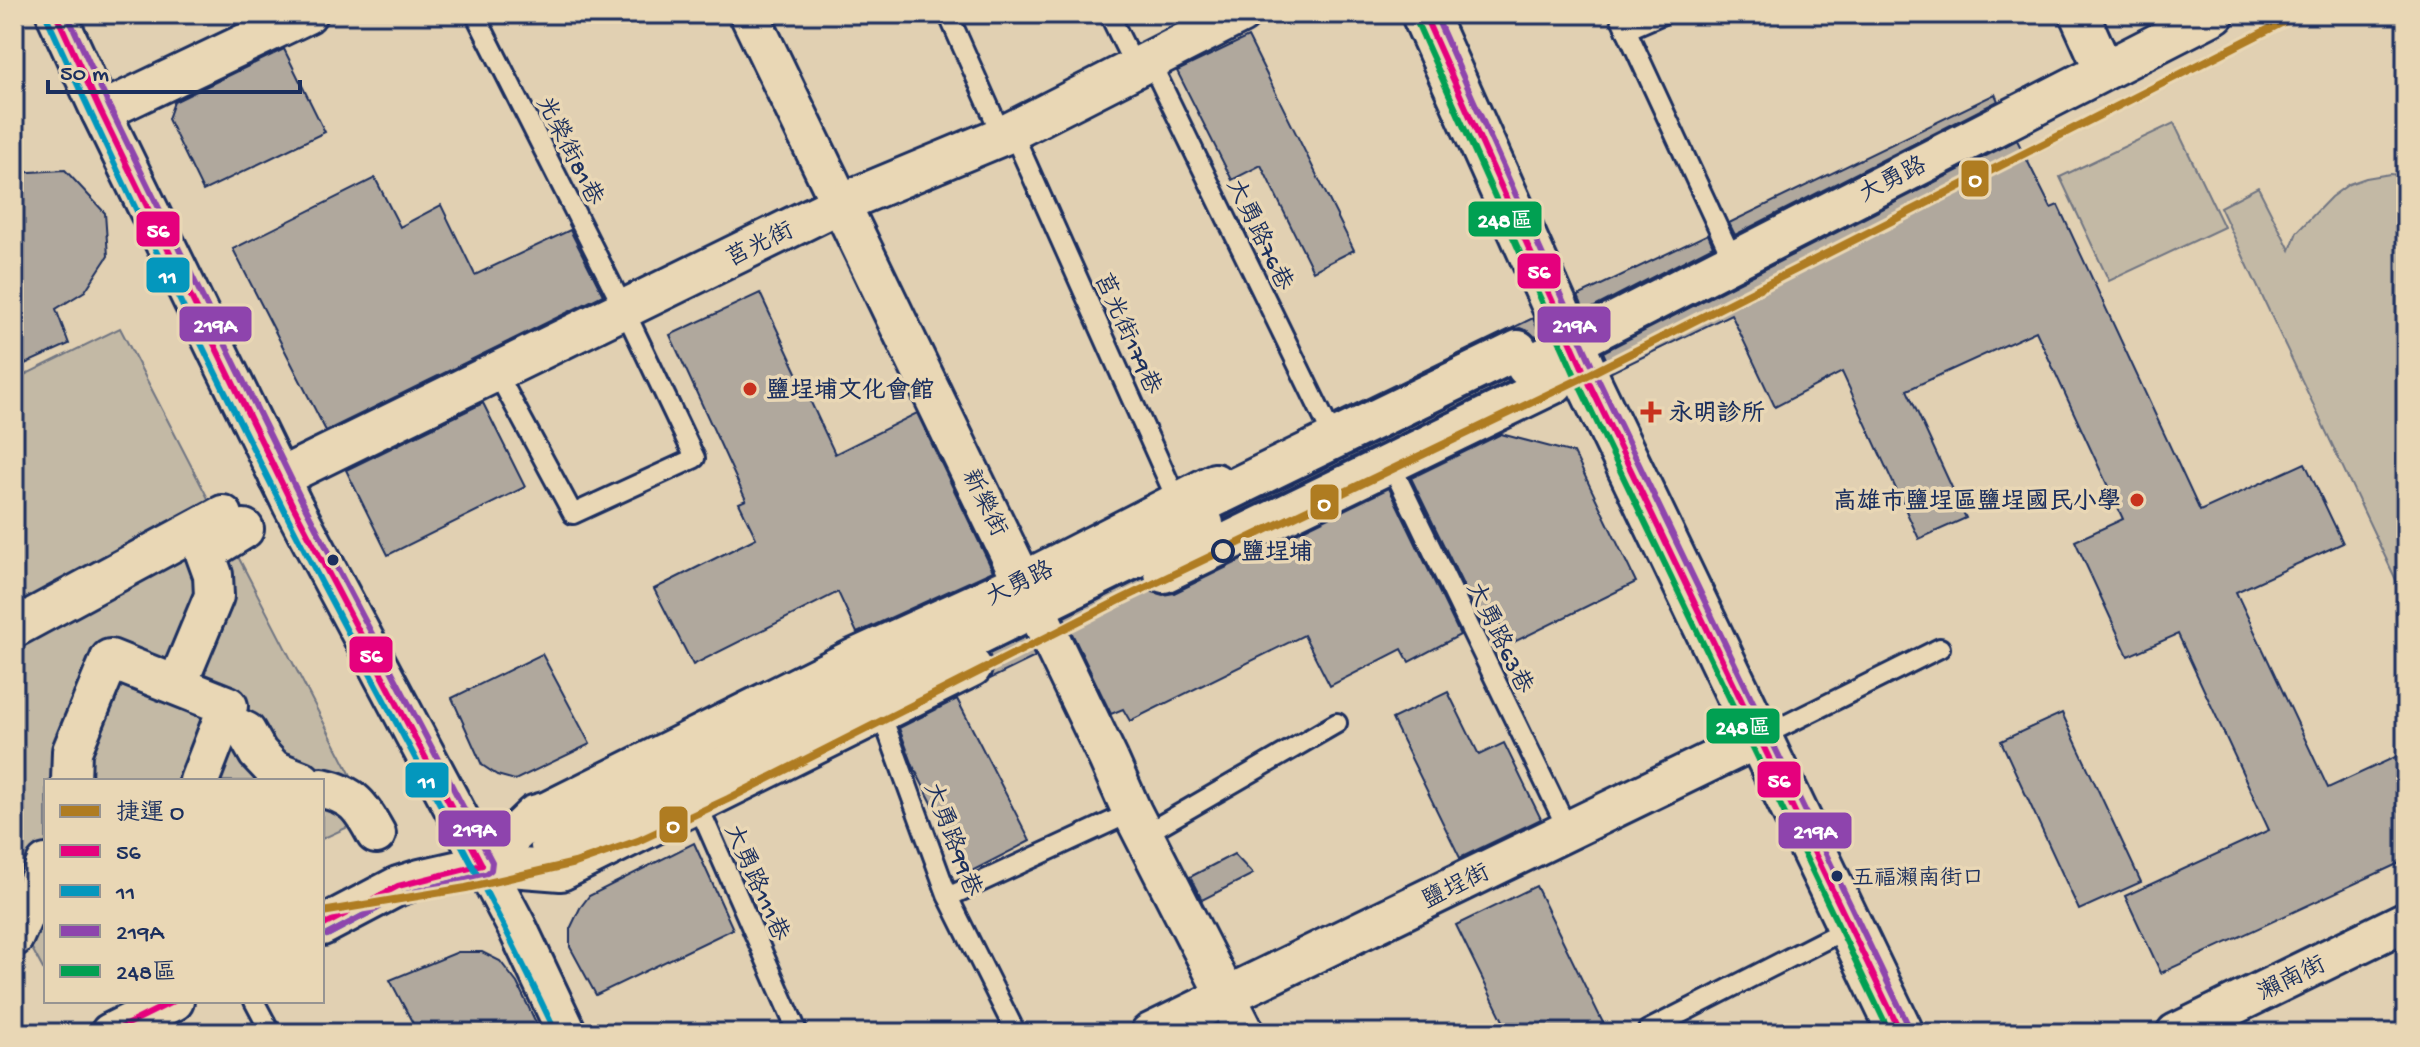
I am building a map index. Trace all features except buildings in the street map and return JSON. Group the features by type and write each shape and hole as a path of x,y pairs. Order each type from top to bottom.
{"street":[{"path":"56,14 279,478 518,929 567,1033"},
{"path":"101,112 307,14"},
{"name":"新樂街","path":"749,14 1138,823 1245,1033"},
{"name":"莒光街","path":"279,478 841,203 1007,134 1241,14"},
{"path":"1424,14 1571,345 1901,1033"},
{"path":"2079,14 2104,70"},
{"name":"大勇路","path":"324,925 398,886 420,879 482,865 561,871 686,777 1190,530 1391,465 1554,384 1571,345 2215,14"},
{"name":"大勇路","path":"482,865 534,815 686,777 1190,530 1328,427 1520,335 1571,345"},
{"path":"1190,530 1204,524 1195,507 1518,350 1526,367 1571,345"},
{"path":"14,628 234,522 205,553 213,575 214,596 177,685"},
{"path":"71,779 72,751 110,659 228,706 200,779"},
{"path":"223,721 246,732 258,753 274,770 297,779"},
{"name":"鹽埕街","path":"1150,1033 1759,738"},
{"path":"550,846 686,777"},
{"path":"324,788 343,793 365,812 376,834"},
{"path":"14,937 44,869"},
{"name":"瀨南街","path":"2176,1033 2406,921"},
{"path":"110,1033 170,1003"}],"lane":[{"name":"光榮街81巷","path":"475,14 624,309 695,458 573,514 497,373"},
{"name":"莒光街179巷","path":"948,14 1007,134 1190,530"},
{"name":"大勇路76巷","path":"1109,14 1143,65 1328,427"},
{"path":"1663,14 1622,22 1733,260"},
{"name":"大勇路63巷","path":"1391,465 1568,830"},
{"path":"1759,738 1940,648"},
{"name":"大勇路99巷","path":"869,686 948,897 1016,1033"},
{"path":"948,897 1138,823 1337,723"},
{"name":"大勇路111巷","path":"686,777 798,1033"},
{"path":"1647,1033 1850,927"},
{"path":"255,1003 271,1033"}],"shaded area":[{"path":"2174,123 2224,227 2109,281 2060,177"},
{"path":"2390,174 2406,176 2406,601 2220,207 2258,187 2290,250 2297,232 2331,197 2349,184"},
{"path":"120,328 372,816 324,838 324,779 44,779 43,969 14,915 14,380"}],"metro line":[{"name":"O","path":"324,912 466,888 575,863 638,841 728,799 1122,599 1580,379 2299,14"}],"transit line":[{"name":"56","path":"56,14 292,504 482,865"},
{"name":"219A","path":"67,14 301,499 492,862 491,870 486,874 402,895 327,935"},
{"name":"56","path":"1424,14 1590,385 1901,1033"},
{"name":"219A","path":"1435,14 1599,381 1910,1029"},
{"name":"11","path":"47,18 252,447 490,900 556,1033"},
{"name":"248區","path":"1415,18 1581,389 1890,1033"},
{"name":"56","path":"324,925 398,886 482,865"},
{"name":"11","path":"327,935 402,895 484,875"},
{"name":"56","path":"110,1033 170,1003"}],"place":[{"name":"鹽埕埔文化會館","path":"750,389"},
{"name":"永明診所","path":"1651,412"},
{"name":"高雄市鹽埕區鹽埕國民小學","path":"2137,500"},
{"name":"鹽埕埔","path":"1223,551"},
{"name":"五福瀨南街口","path":"1837,876"}]}
